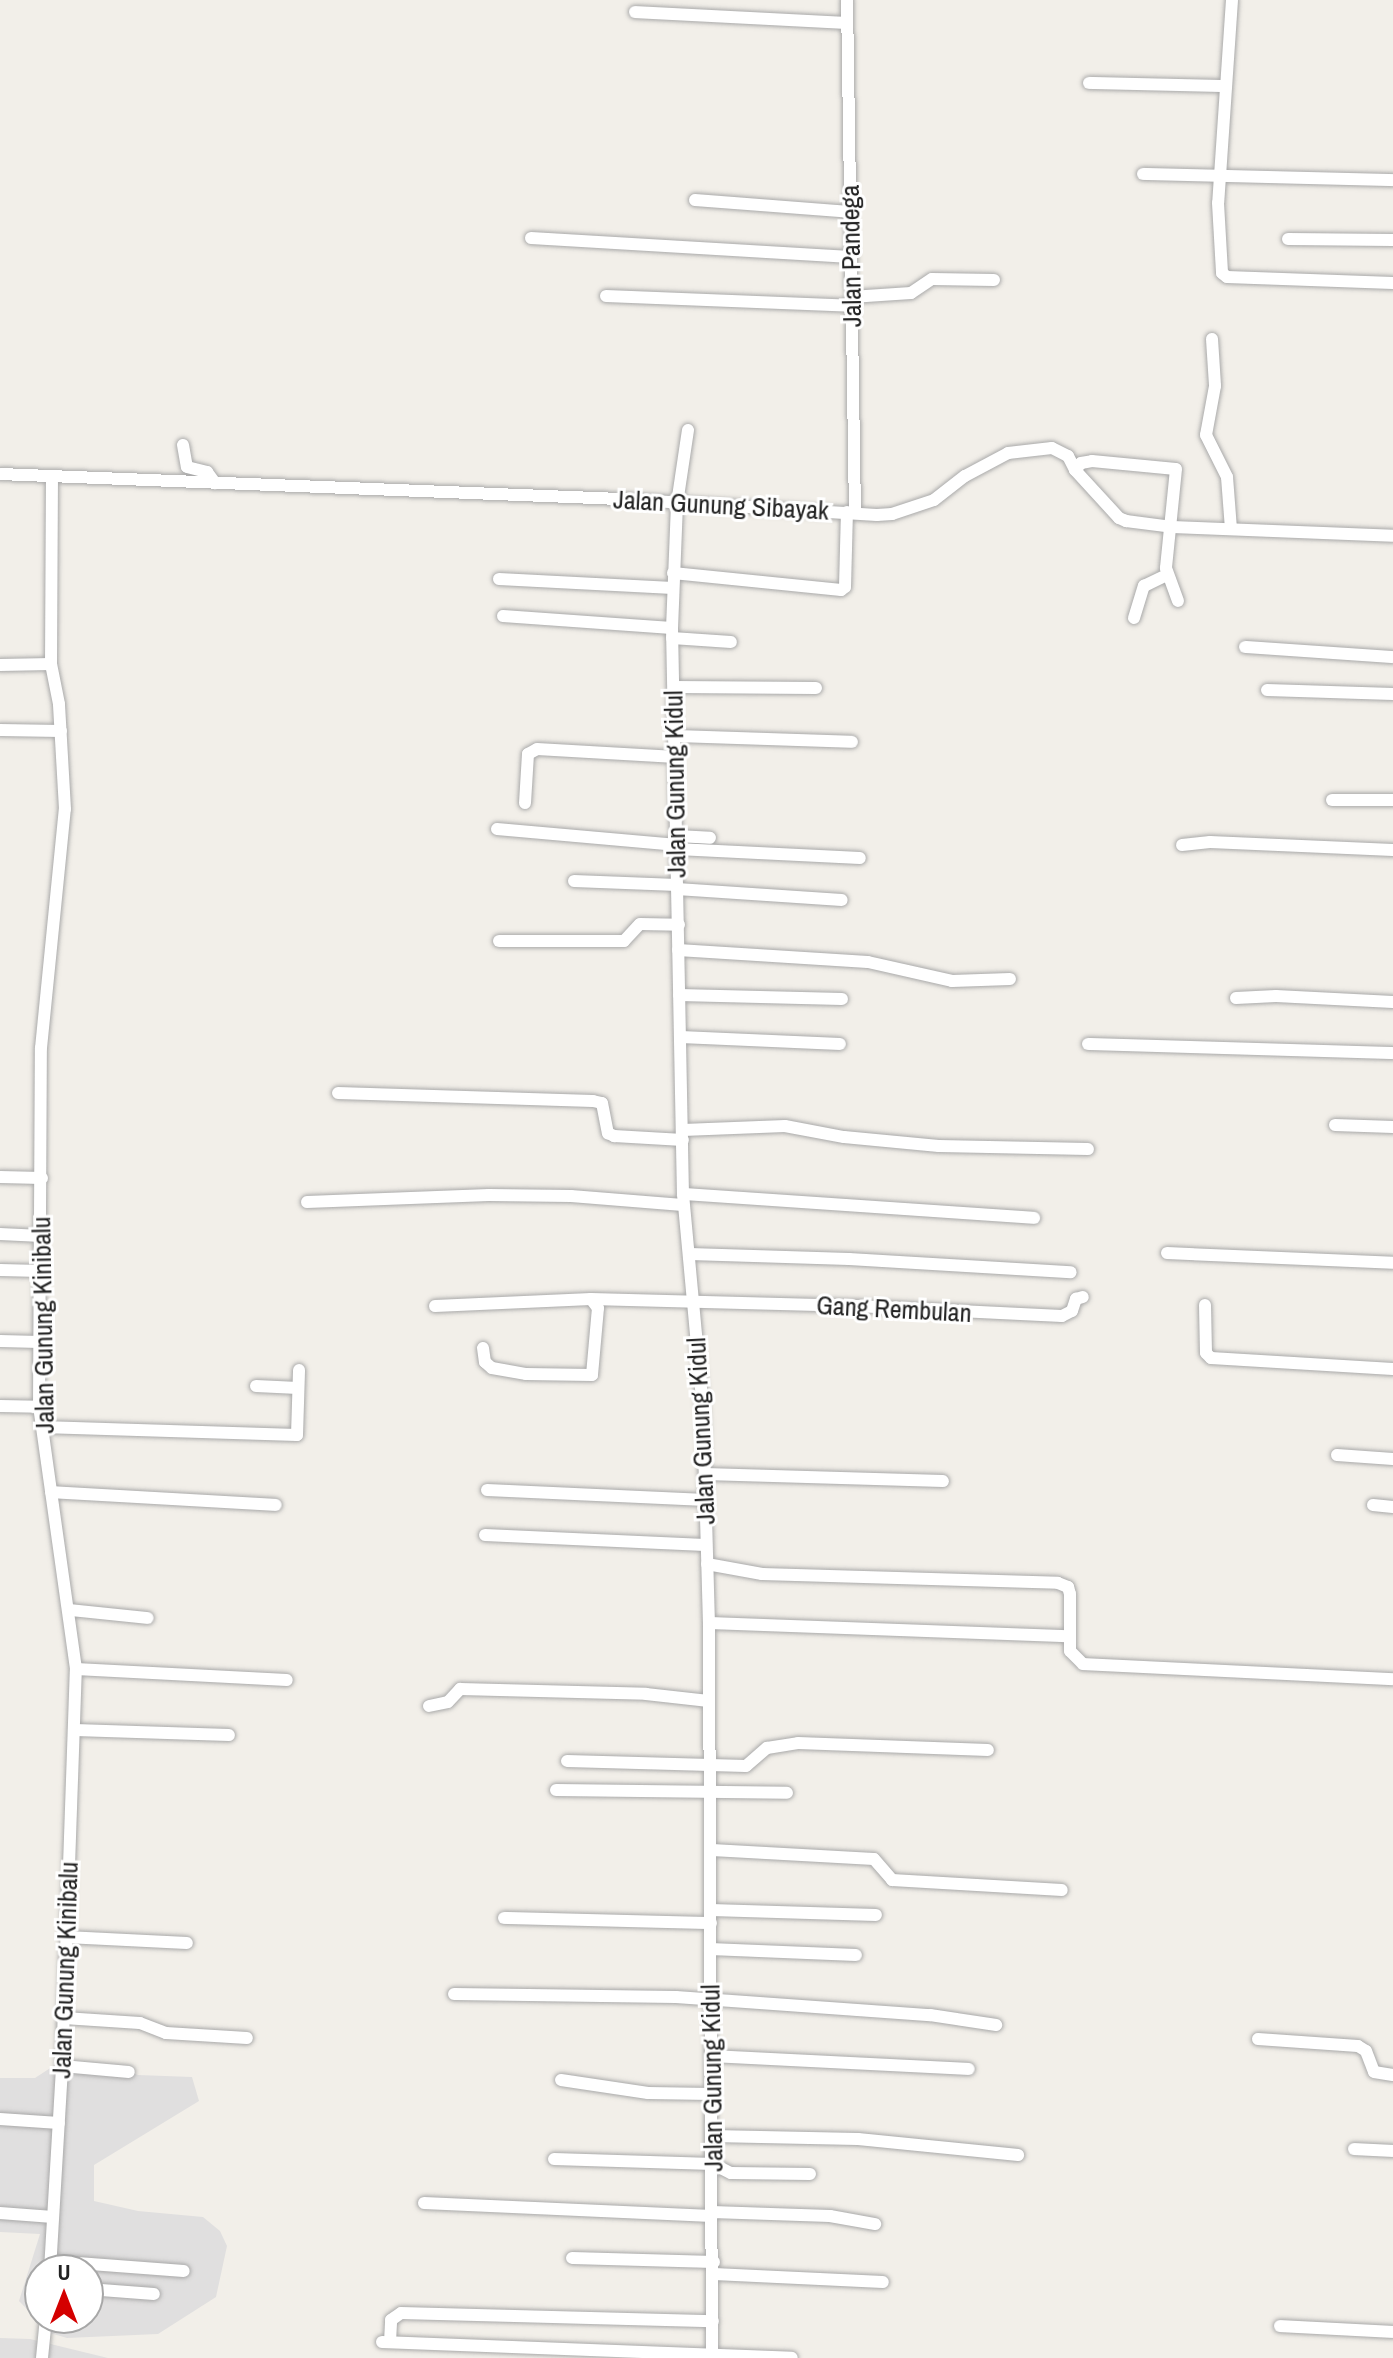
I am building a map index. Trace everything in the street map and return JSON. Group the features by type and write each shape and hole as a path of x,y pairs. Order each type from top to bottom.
{"street":[{"name":"Jalan Pandega","path":"673,573 841,590 845,587 851,512 847,0"},
{"path":"1232,0 1218,219 1224,276 1393,283"},
{"path":"635,12 846,23"},
{"path":"1089,83 1226,86"},
{"path":"1143,174 1393,180"},
{"path":"695,200 850,212"},
{"path":"531,238 850,257"},
{"path":"1288,239 1393,240"},
{"path":"606,296 851,301 911,293 932,279 994,280"},
{"path":"1212,339 1215,386 1206,435 1227,477 1231,529"},
{"name":"Jalan Gunung Kidul","path":"688,430 677,504 672,633 683,1199 694,1301 705,1474 709,1623 712,2357"},
{"path":"183,445 187,467 207,472 215,483"},
{"name":"Jalan Gunung Sibayak","path":"0,474 621,499 892,514 919,506 1008,453 1052,448 1068,456 1075,470 1119,518 1172,527 1393,536"},
{"path":"1075,470 1081,463 1092,461 1174,468 1177,474 1167,575 1178,601"},
{"name":"Jalan Gunung Kinibalu","path":"51,2254 62,2066 76,1669 39,1407 41,1048 65,809 61,731 51,664 52,476"},
{"path":"1134,618 1140,592 1167,575"},
{"path":"499,579 673,588"},
{"path":"503,616 731,642"},
{"path":"1245,647 1393,657"},
{"path":"0,665 51,664"},
{"path":"674,687 816,688"},
{"path":"1267,690 1393,694"},
{"path":"0,730 61,731"},
{"path":"675,736 852,742"},
{"path":"525,803 528,754 533,750 676,757"},
{"path":"1332,800 1393,800"},
{"path":"497,829 860,858"},
{"path":"677,843 710,838"},
{"path":"1182,845 1210,842 1393,850"},
{"path":"574,881 842,900"},
{"path":"499,941 624,941 640,924 679,925"},
{"path":"678,950 868,962 952,981 1010,979"},
{"path":"679,995 842,999"},
{"path":"1236,998 1276,996 1393,1002"},
{"path":"681,1037 840,1044"},
{"path":"1088,1044 1393,1053"},
{"path":"338,1093 593,1101 602,1103 608,1133 614,1136 683,1135 785,1126 844,1137 939,1146 1088,1149"},
{"path":"1335,1125 1393,1127"},
{"path":"0,1177 42,1178"},
{"path":"307,1202 489,1195 571,1196 1034,1218"},
{"path":"0,1234 42,1236"},
{"path":"1167,1253 1393,1263"},
{"path":"690,1254 1071,1272"},
{"path":"0,1270 41,1271"},
{"name":"Gang Rembulan","path":"435,1306 591,1299 1062,1316 1072,1311 1075,1300 1083,1297"},
{"path":"483,1348 485,1362 492,1368 526,1374 592,1375 598,1308 591,1299"},
{"path":"1205,1305 1206,1353 1211,1358 1393,1369"},
{"path":"0,1341 40,1342"},
{"path":"42,1427 297,1435 299,1370"},
{"path":"256,1386 298,1388"},
{"path":"0,1406 39,1407"},
{"path":"1337,1455 1393,1459"},
{"path":"705,1474 943,1481"},
{"path":"487,1490 706,1500"},
{"path":"51,1492 276,1505"},
{"path":"1373,1505 1393,1507"},
{"path":"485,1535 705,1545"},
{"path":"707,1564 762,1574 1058,1583 1068,1587 1070,1594 1070,1651 1083,1664 1393,1679"},
{"path":"70,1610 148,1618"},
{"path":"709,1623 1069,1636"},
{"path":"76,1669 287,1680"},
{"path":"429,1706 448,1702 460,1689 646,1694 709,1701"},
{"path":"75,1730 229,1735"},
{"path":"567,1761 746,1766 767,1748 798,1743 988,1750"},
{"path":"556,1790 787,1793"},
{"path":"712,1850 874,1859 892,1880 1062,1890"},
{"path":"504,1918 876,1915"},
{"path":"66,1937 187,1943"},
{"path":"710,1949 856,1955"},
{"path":"454,1994 712,2000 930,2015 996,2025"},
{"path":"64,2018 140,2023 166,2033 247,2038"},
{"path":"1258,2039 1358,2046 1366,2051 1374,2072 1393,2075"},
{"path":"712,2056 969,2069"},
{"path":"62,2066 129,2072"},
{"path":"561,2080 648,2093 711,2094"},
{"path":"0,2119 59,2123"},
{"path":"712,2136 858,2139 1018,2155"},
{"path":"1354,2149 1393,2151"},
{"path":"554,2159 713,2164 731,2173 810,2174"},
{"path":"424,2203 830,2216 875,2224"},
{"path":"0,2213 53,2217"},
{"path":"572,2258 883,2282"},
{"path":"104,2268 184,2271"},
{"path":"104,2290 154,2294"},
{"path":"713,2321 401,2313 391,2320 386,2342 792,2358"},
{"path":"1280,2326 1393,2332"},
{"path":"42,2358 44,2334"}],"shaded area":[{"path":"61,2061 114,2067 138,2075 192,2077 199,2101 94,2165 94,2201 138,2211 203,2217 220,2231 227,2246 216,2297 158,2334 67,2338 53,2334 104,2334 104,2254 34,2254 40,2234 0,2232 0,2078 35,2078"},
{"path":"24,2285 24,2306 19,2301"},
{"path":"0,2338 30,2339 108,2358 0,2358"}]}
